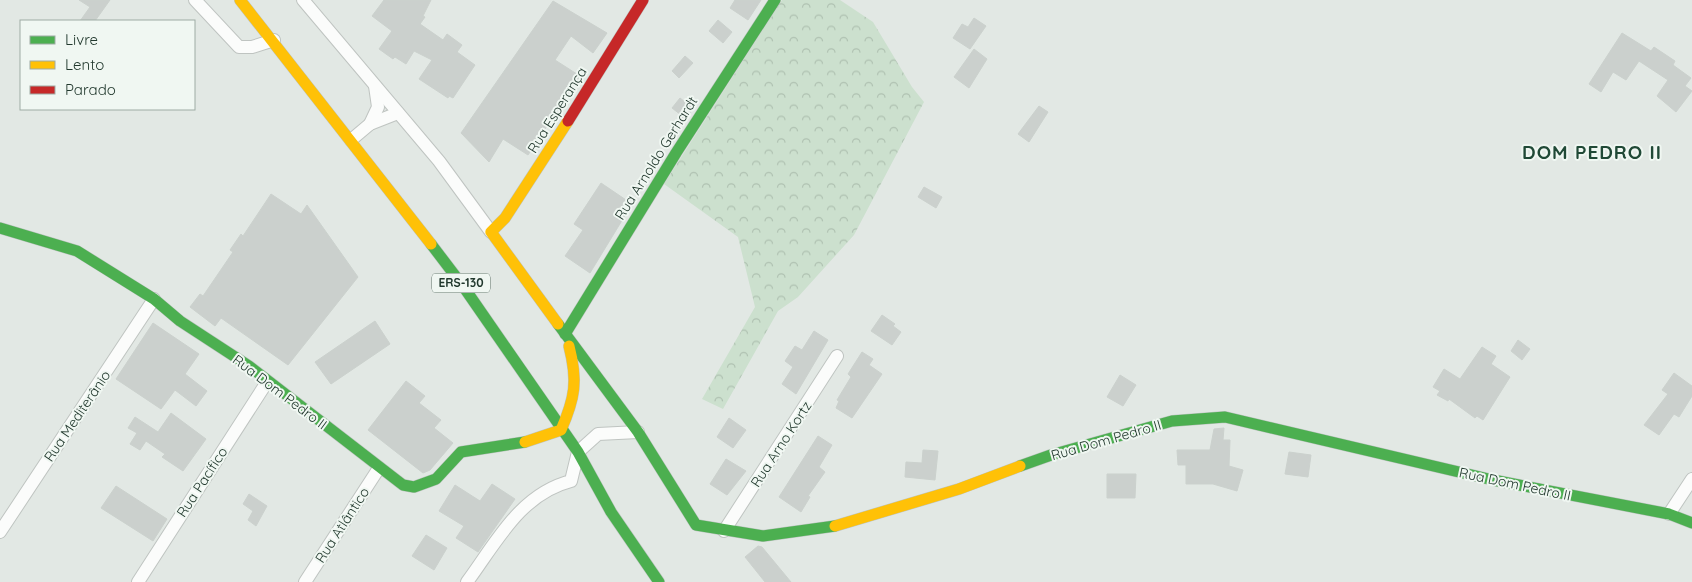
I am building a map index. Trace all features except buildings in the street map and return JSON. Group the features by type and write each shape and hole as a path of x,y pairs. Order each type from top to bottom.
{"street":[{"path":"195,0 239,47 252,47 274,40"},
{"name":"ERS-130","path":"240,0 274,40 352,140 463,286 578,452 611,512 659,582"},
{"path":"302,0 439,161 491,232"},
{"name":"Rua Esperança","path":"491,232 505,218 554,144 643,0"},
{"name":"Rua Arnoldo Gerhardt","path":"565,334 655,186 775,0"},
{"path":"370,124 378,107 375,86"},
{"path":"352,140 370,124 398,113"},
{"name":"Rua Dom Pedro II","path":"0,228 77,251 154,299 180,321 249,366 267,382 403,485 414,487 436,479 461,452 532,441 561,430"},
{"name":"Rua Dom Pedro II","path":"491,232 638,432 696,524 724,531 764,536 844,525 959,489 1051,455 1172,421 1225,417 1262,424 1493,480 1669,514 1692,523"},
{"name":"Rua Mediterânio","path":"0,532 154,299"},
{"path":"561,430 572,405 577,375 565,334"},
{"name":"Rua Arno Kortz","path":"724,531 838,356"},
{"name":"Rua Pacífico","path":"138,582 267,382"},
{"path":"467,582 524,505 543,491 570,481 578,452 598,434 638,432"},
{"name":"Rua Atlântico","path":"305,582 379,468"},
{"path":"1669,514 1692,479"}],"green space":[{"path":"782,0 840,0 873,22 912,87 924,102 854,235 798,297 778,311 723,409 702,399 755,307 738,237 664,184"}],"traffic: fast":[{"path":"565,334 676,153 775,0"},
{"path":"0,228 77,251 154,299 180,321 249,366 403,485 414,487 436,479 461,452 525,442"},
{"path":"431,244 463,286 578,452 611,512 659,582"},
{"path":"558,324 638,432 696,525 763,536 835,526"},
{"path":"1020,466 1051,455 1172,421 1225,417 1493,480 1669,514 1692,523"}],"traffic: slow":[{"path":"240,0 431,244"},
{"path":"558,324 491,232 505,218 568,121"},
{"path":"525,442 561,430 574,389 574,369 569,346"},
{"path":"835,526 959,489 1020,466"}],"traffic: jam":[{"path":"568,121 643,0"}],"district":[{"name":"DOM PEDRO II","path":"1592,152"}]}
